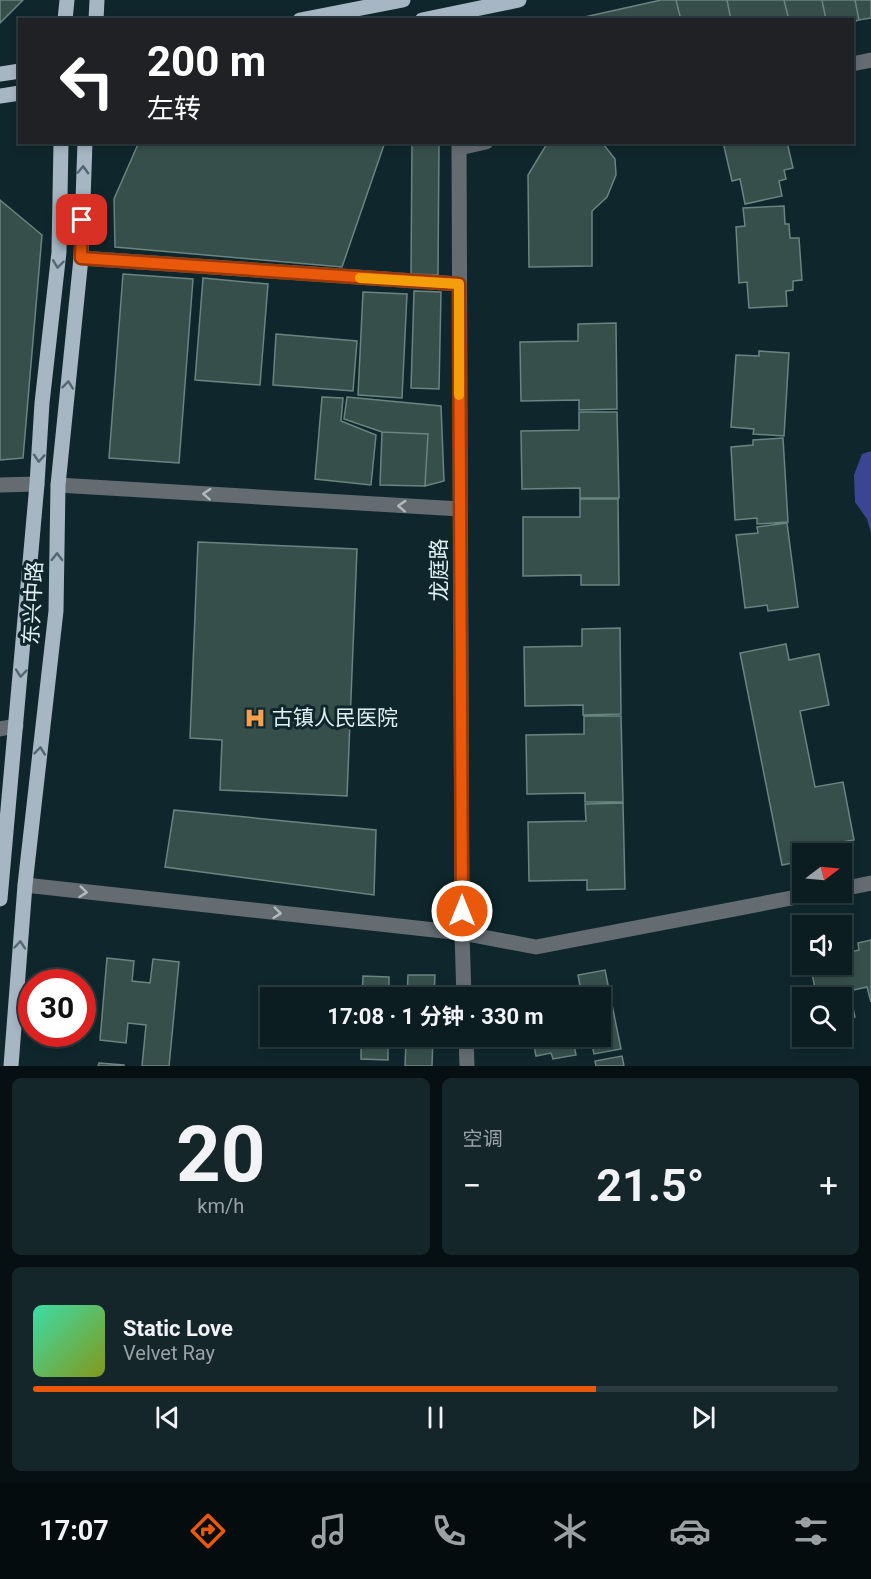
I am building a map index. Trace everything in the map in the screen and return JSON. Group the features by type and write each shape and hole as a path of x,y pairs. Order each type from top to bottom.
{"main road":[{"path":"65,18 67,0"},
{"path":"96,18 97,0"},
{"path":"310,18 403,0"},
{"path":"430,18 519,0"},
{"path":"0,74 18,71"},
{"path":"0,96 18,93"},
{"name":"东兴中路","path":"0,899 37,484 42,403 59,252 61,144"},
{"name":"东兴中路","path":"10,1066 25,885 56,611 58,485 81,258 85,144"}],"street":[{"path":"854,64 871,60"},
{"name":"龙庭路","path":"459,146 464,987"},
{"path":"81,258 459,284"},
{"path":"0,485 37,484"},
{"path":"58,485 460,509"},
{"path":"0,729 16,726"},
{"path":"852,887 871,883"},
{"path":"25,885 462,933 536,947 792,898"},
{"path":"466,1047 467,1066"}],"shaded area":[{"path":"871,451 871,533 867,519 855,502 854,475 862,454"}],"building":[{"path":"0,0 23,0 0,23"},
{"path":"661,0 676,0 680,18 580,18"},
{"path":"676,0 727,0 731,18 680,18"},
{"path":"727,0 784,0 788,18 731,18"},
{"path":"784,0 822,0 826,18 788,18"},
{"path":"822,0 855,0 859,20 826,18"},
{"path":"855,0 871,0 871,18 859,20"},
{"path":"138,144 384,144 342,267 115,247 114,199"},
{"path":"412,144 439,144 438,275 411,274"},
{"path":"547,144 602,144 615,159 616,175 607,197 592,211 592,266 529,267 528,175"},
{"path":"723,144 787,144 793,168 784,170 786,179 779,181 782,196 745,204 740,179 732,181"},
{"path":"0,200 42,235 23,458 0,460"},
{"path":"784,206 785,224 789,224 790,238 799,238 802,280 793,281 793,290 786,291 787,306 749,308 747,282 739,283 736,227 745,226 743,208"},
{"path":"123,274 193,279 179,463 109,458"},
{"path":"203,278 268,284 260,385 195,380"},
{"path":"414,291 441,292 439,389 411,388"},
{"path":"363,292 407,294 402,398 358,395"},
{"path":"616,323 617,409 579,410 579,400 521,401 520,342 578,341 578,324"},
{"path":"276,334 357,341 353,391 273,385"},
{"path":"759,351 789,353 784,436 753,434 754,429 731,427 736,355 759,356"},
{"path":"322,397 343,398 341,421 376,435 371,485 315,479"},
{"path":"347,397 441,406 444,481 425,486 428,434 382,432 344,419"},
{"path":"579,412 617,412 619,498 580,498 580,488 522,489 521,431 579,430"},
{"path":"382,432 428,434 425,486 380,485"},
{"path":"783,438 788,522 757,524 757,518 735,520 731,447 753,445 753,440"},
{"path":"580,499 618,499 619,585 581,585 581,575 523,576 523,517 580,517"},
{"path":"787,523 798,607 768,611 767,605 745,608 736,535 758,533 757,527"},
{"name":"古镇人民医院","path":"198,542 357,549 347,796 220,790 222,740 190,738"},
{"path":"620,628 621,714 583,715 583,705 525,706 524,647 582,646 582,629"},
{"path":"786,644 789,660 819,654 829,705 800,711 815,787 843,782 854,840 837,843 792,843 792,863 782,865 740,653"},
{"path":"584,716 621,716 623,802 585,802 585,793 527,794 526,735 584,734"},
{"path":"623,803 625,889 587,890 587,880 529,881 528,822 586,821 585,804"},
{"path":"174,810 376,830 374,895 165,867"},
{"path":"871,940 871,1002 867,987 852,990 852,987 815,987 812,975 852,975 852,952 859,950 858,943"},
{"path":"107,958 134,961 132,981 150,983 153,959 179,962 169,1066 142,1066 146,1025 128,1023 126,1043 100,1040"},
{"path":"605,970 608,987 580,987 578,975"},
{"path":"408,975 435,975 434,987 407,987"},
{"path":"363,976 389,977 389,987 362,987"},
{"path":"611,1000 621,1049 594,1054 592,1047 611,1047"},
{"path":"361,1047 388,1047 388,1060 361,1059"},
{"path":"406,1047 433,1047 432,1066 405,1066"},
{"path":"534,1047 574,1047 576,1055 553,1059 551,1053 536,1056"},
{"path":"622,1056 624,1066 596,1066 595,1061"},
{"path":"99,1063 124,1065 124,1066 98,1066"}],"slow traffic":[{"path":"360,278 459,284 459,395"}],"place":[{"name":"古镇人民医院","path":"255,718"}],"route":[{"path":"82,220 81,258 459,284 462,911"}]}
